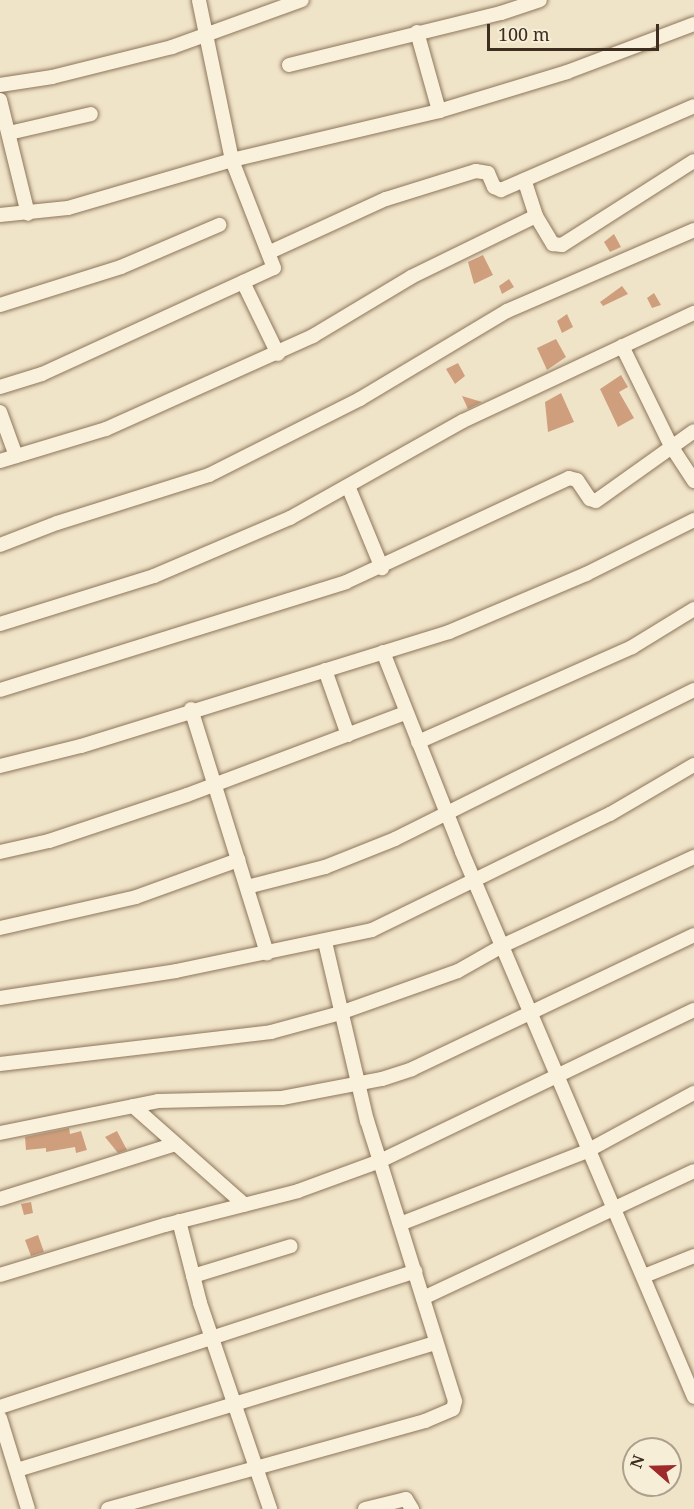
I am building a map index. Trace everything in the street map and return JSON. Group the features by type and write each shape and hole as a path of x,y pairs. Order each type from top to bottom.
{"street":[{"path":"0,387 42,374 272,270 270,252 232,160 199,0"},
{"path":"0,85 52,77 207,36 302,0"},
{"path":"289,65 501,13 540,0"},
{"path":"0,215 28,214 68,208 232,160 439,111 567,72 694,24"},
{"path":"417,32 439,111"},
{"path":"0,100 28,214"},
{"path":"270,252 386,199 476,171 488,173 496,190 694,106"},
{"path":"9,133 91,114"},
{"path":"524,180 536,216 553,244 562,245 694,161"},
{"path":"0,461 106,429 278,354 411,277 536,216"},
{"path":"0,305 121,267 219,225"},
{"path":"0,545 57,523 209,475 360,399 507,311 694,230"},
{"path":"243,282 278,354"},
{"path":"0,624 154,576 290,518 463,421 694,313"},
{"path":"622,346 671,446 694,481"},
{"path":"0,412 16,456"},
{"path":"0,690 85,666 382,568 569,478 577,480 590,499 596,501 694,431"},
{"path":"348,486 382,568"},
{"path":"0,766 81,746 191,709 449,632 586,574 694,520"},
{"path":"418,742 632,647 694,609"},
{"path":"383,652 405,713 475,883 557,1073 587,1151 616,1209 694,1397"},
{"path":"325,670 348,735"},
{"path":"247,887 325,867 447,813 694,690"},
{"path":"191,709 267,953"},
{"path":"0,852 49,841 215,784 405,713"},
{"path":"0,998 267,953 372,930 475,883 610,814 694,765"},
{"path":"0,1064 271,1032 340,1013 458,971 502,946 694,857"},
{"path":"0,928 136,897 238,860"},
{"path":"0,1132 133,1106 282,1098 358,1085 412,1069 529,1011 694,935"},
{"path":"108,1509 446,1414 455,1401 435,1343 358,1085 325,942"},
{"path":"0,1275 179,1221 298,1191 380,1161 471,1120 557,1073 694,1010"},
{"path":"400,1224 587,1151 694,1094"},
{"path":"133,1106 245,1204"},
{"path":"0,1199 176,1144"},
{"path":"423,1299 694,1171"},
{"path":"179,1221 193,1276 270,1509"},
{"path":"193,1276 291,1246"},
{"path":"644,1276 694,1256"},
{"path":"0,1407 415,1271"},
{"path":"17,1470 435,1343"},
{"path":"0,1418 3,1435 17,1470 28,1509"},
{"path":"365,1509 406,1499 412,1509"}],"building":[{"path":"614,234 621,247 610,252 604,242"},
{"path":"483,255 493,275 474,284 468,262"},
{"path":"509,279 514,287 502,294 499,286"},
{"path":"622,286 628,294 603,306 600,302"},
{"path":"654,293 661,305 652,308 647,298"},
{"path":"567,314 573,327 562,333 557,321"},
{"path":"556,339 566,357 547,370 537,348"},
{"path":"458,363 465,376 455,384 446,369"},
{"path":"621,375 628,387 619,392 634,418 618,427 600,389"},
{"path":"561,393 574,422 548,432 545,402"},
{"path":"462,396 482,402 468,409"},
{"path":"69,1128 70,1134 81,1131 87,1150 76,1153 75,1147 46,1152 46,1148 26,1150 25,1137"},
{"path":"117,1131 127,1150 118,1153 105,1137"},
{"path":"31,1202 33,1213 24,1215 21,1204"},
{"path":"38,1235 44,1252 31,1256 25,1240"}]}
